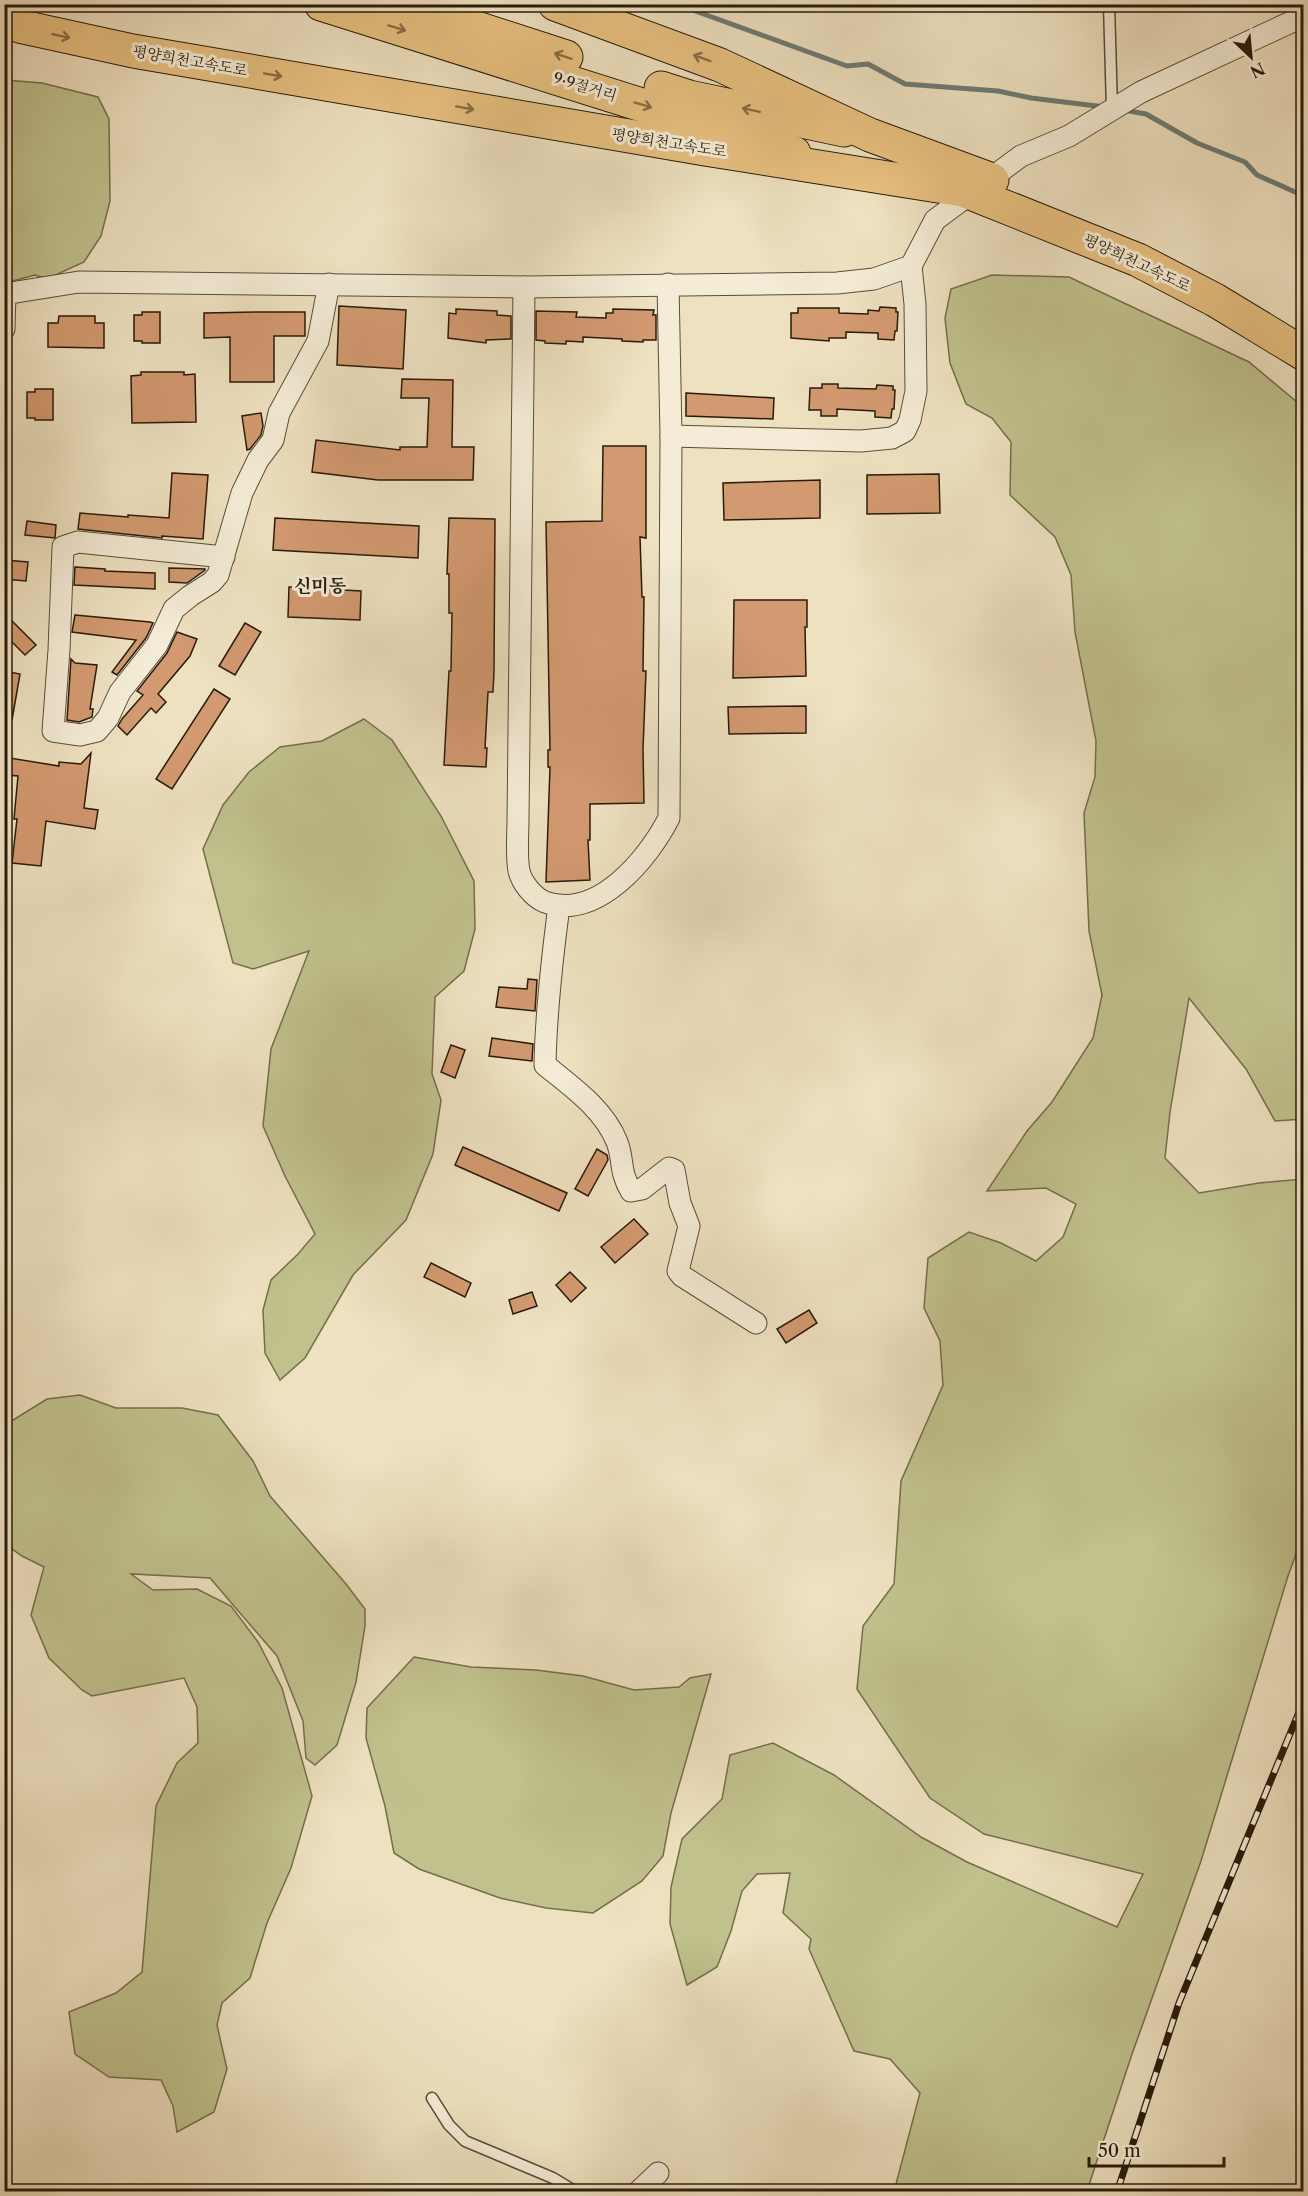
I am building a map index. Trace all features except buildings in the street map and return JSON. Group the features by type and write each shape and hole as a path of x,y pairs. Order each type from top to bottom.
{"highway":[{"name":"9·9절거리","path":"321,4 849,171"},
{"name":"9·9절거리","path":"403,4 688,97 870,135"},
{"name":"평양희천고속도로","path":"555,4 720,65 980,186 1138,260 1215,300 1304,354"},
{"name":"평양희천고속도로","path":"4,21 133,51 705,149 963,190 980,186 1134,236 1229,286 1304,330"}],"street":[{"path":"670,436 861,441 892,438 905,431 910,420 916,391 915,304 911,266 935,220 1021,156 1069,136 1141,92 1304,16"},
{"path":"4,329 5,294 79,282 524,287 837,283 874,279 911,266"},
{"path":"224,557 78,542 63,547 53,731 80,735 98,731 108,718 120,692 157,645 174,609 212,582 218,575 224,557 242,493 258,460 273,440 279,413 318,341 328,284"},
{"path":"524,287 519,872 530,891 541,900 558,906 573,905 614,887 659,837 669,818 668,284"},
{"path":"558,906 549,977 545,1065 597,1110 611,1127 619,1146 624,1179 632,1191 642,1189 669,1168 674,1170 680,1203 689,1226 678,1271 682,1276 756,1323"},
{"path":"638,2192 658,2173"}],"lane":[{"path":"1109,4 1112,109"},
{"path":"432,2098 449,2126 465,2141 553,2178 576,2192"}],"green space":[{"path":"5,80 42,83 98,97 109,119 110,201 101,236 84,262 47,279 35,275 5,283"},
{"path":"992,275 1069,277 1249,362 1303,407 1303,1119 1275,1121 1246,1069 1189,998 1170,1112 1165,1158 1199,1193 1259,1183 1303,1179 1303,1535 1288,1576 1201,1861 1131,2057 1087,2191 896,2191 920,2093 890,2059 854,2051 809,1949 811,1939 783,1913 790,1873 757,1874 742,1891 731,1931 717,1967 687,1985 670,1924 671,1887 682,1839 722,1799 730,1755 773,1743 834,1775 921,1837 967,1862 1117,1927 1143,1874 984,1834 930,1798 857,1689 863,1626 894,1584 901,1481 943,1385 940,1341 924,1308 928,1258 969,1232 1001,1243 1036,1261 1063,1237 1076,1204 1046,1188 987,1191 1027,1131 1052,1102 1093,1038 1102,995 1089,931 1084,813 1095,777 1096,741 1075,632 1071,575 1055,537 1010,495 1011,442 992,418 966,404 950,363 945,318 951,289"},
{"path":"364,719 392,740 441,816 474,881 475,929 464,971 435,997 432,1074 441,1100 433,1154 406,1220 353,1275 305,1358 280,1380 265,1353 263,1310 271,1280 315,1234 285,1176 263,1126 271,1049 309,951 253,969 233,963 203,849 223,805 249,772 280,747 322,741"},
{"path":"80,1395 116,1408 182,1408 218,1415 253,1461 270,1496 365,1609 365,1626 356,1682 337,1745 315,1765 306,1758 303,1721 277,1656 210,1578 131,1574 153,1590 197,1589 231,1606 258,1642 282,1688 312,1796 291,1868 267,1923 250,1978 222,2003 217,2025 227,2069 214,2112 177,2132 173,2106 161,2080 109,2077 75,2054 69,2012 116,1993 142,1972 156,1806 177,1763 198,1743 197,1707 184,1678 92,1696 82,1690 49,1658 31,1615 44,1567 5,1544 5,1425 47,1399"},
{"path":"414,1657 471,1667 536,1670 583,1676 634,1690 679,1687 690,1678 711,1674 671,1813 663,1856 642,1881 593,1913 546,1908 500,1898 419,1869 394,1853 385,1806 366,1738 367,1708"}],"waterway":[{"path":"676,4 847,66 868,64 905,84 998,91 1031,98 1105,107"},
{"path":"1123,110 1146,114 1197,143 1245,162 1257,175 1304,196"}],"railway":[{"path":"1117,2192 1179,2003 1304,1700"}],"district":[{"name":"신미동","path":"320,586"}]}
